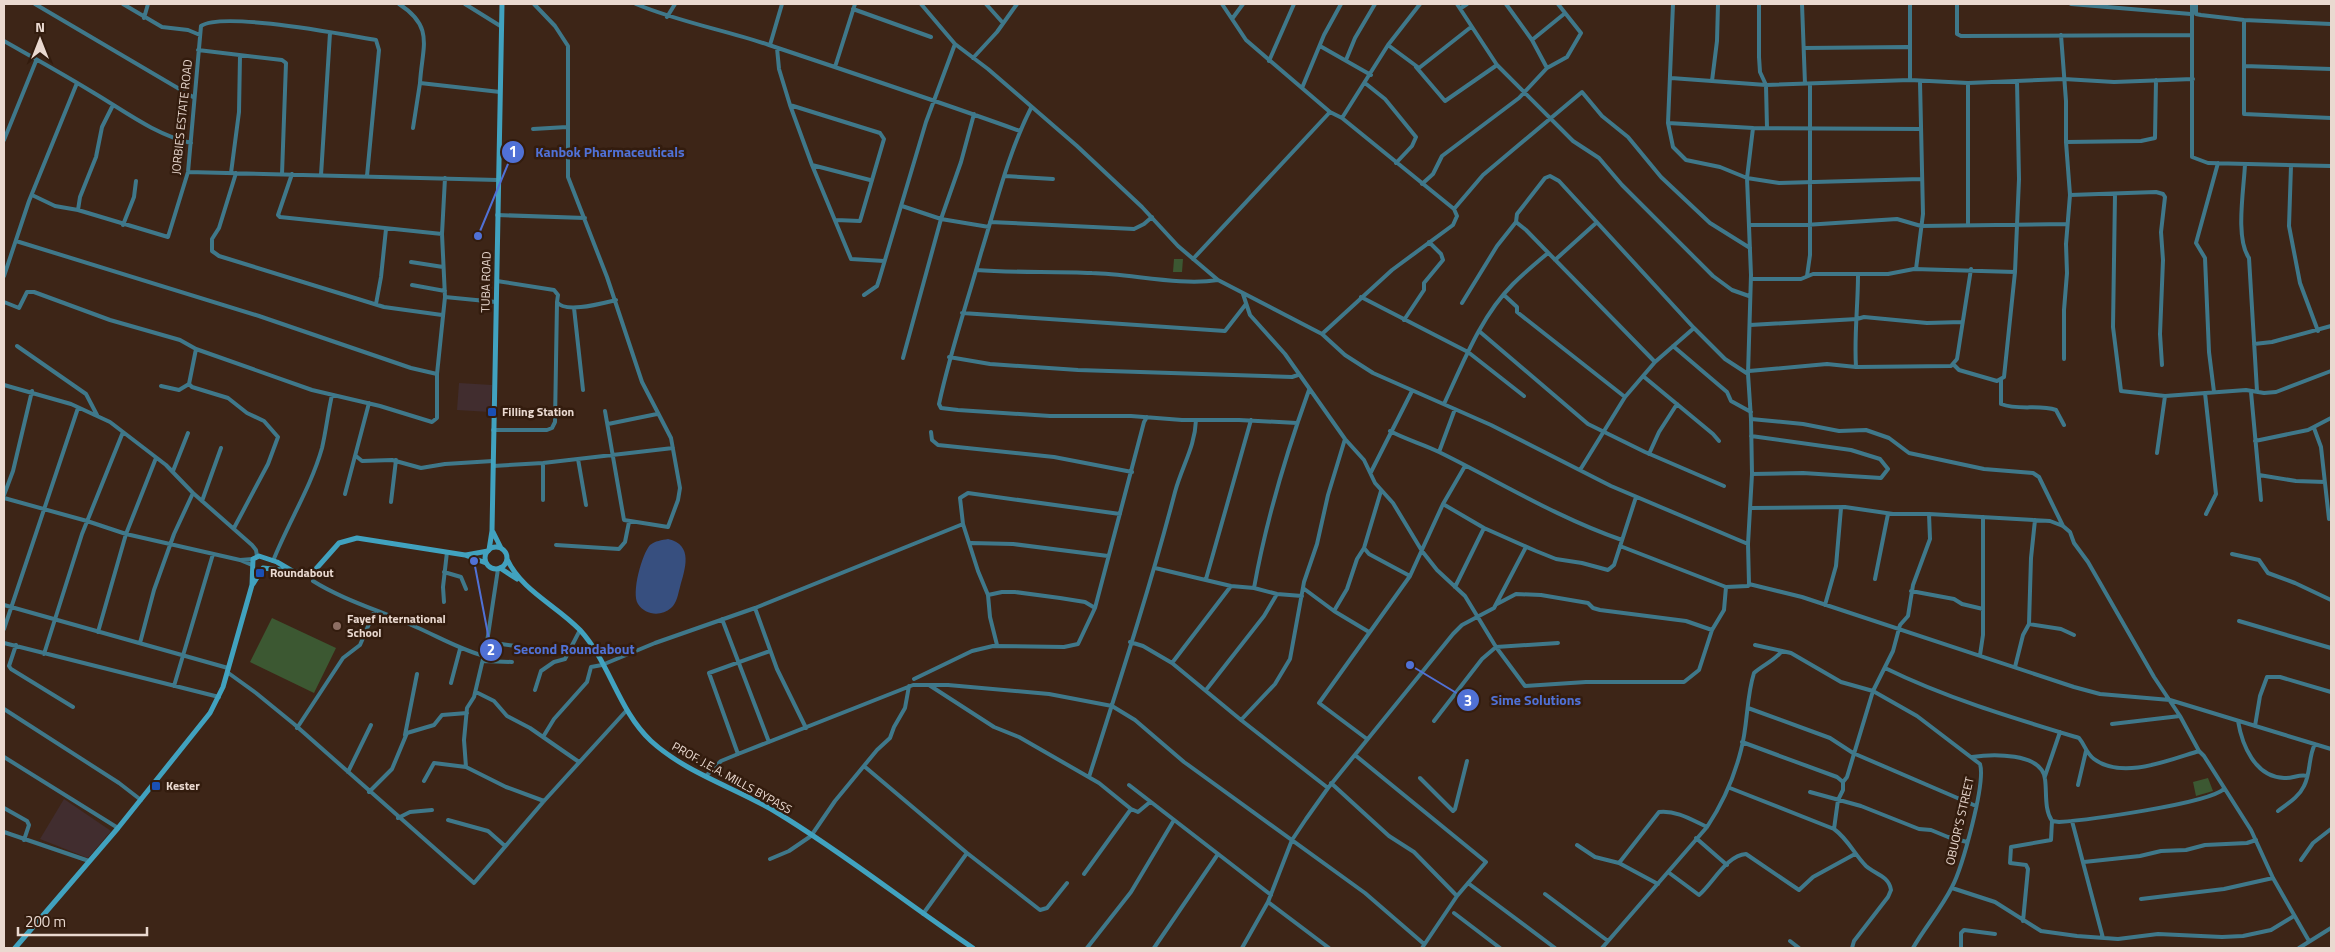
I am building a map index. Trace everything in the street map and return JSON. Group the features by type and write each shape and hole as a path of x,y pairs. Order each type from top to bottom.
{"street":[{"path":"34,4 193,97"},
{"path":"122,4 162,27 188,30 200,35"},
{"path":"144,18 148,4"},
{"path":"399,4 420,23 425,33 413,128"},
{"path":"465,4 502,27"},
{"name":"TUBA ROAD","path":"489,550 492,531 502,4"},
{"path":"534,4 555,26 568,46 568,177 616,300 642,382 671,438 680,488 671,524 668,527 624,520 605,411"},
{"path":"636,4 667,17 694,25 716,28 770,45 1020,131"},
{"path":"667,17 675,4"},
{"path":"770,45 782,4"},
{"path":"835,67 855,4"},
{"path":"922,4 955,44 1070,140 1152,217 1169,237 1218,280 1322,334 1360,366 1518,437 1636,497 1748,544"},
{"path":"986,4 1003,23"},
{"path":"973,58 991,40 1017,4"},
{"path":"1222,4 1246,40 1269,61 1330,112 1342,118 1454,208 1457,216 1454,225 1392,270 1322,334"},
{"path":"1232,19 1243,4"},
{"path":"1269,61 1294,4"},
{"path":"1302,88 1341,4"},
{"path":"1346,60 1355,38 1375,4"},
{"path":"1342,118 1371,75 1388,45 1420,4"},
{"path":"1467,4 1459,6 1497,65 1573,141 1599,158 1622,185 1713,276 1732,290 1749,296"},
{"path":"1506,4 1532,40 1547,68"},
{"path":"1422,184 1433,174 1442,156 1525,91 1547,68 1566,57 1581,33 1564,14 1558,4"},
{"path":"1673,4 1668,123 1673,147 1686,160 1720,166 1747,178 1779,182 1921,179"},
{"path":"1712,81 1717,41 1718,4"},
{"path":"1759,4 1759,57 1760,72 1766,85 1766,128"},
{"path":"1802,4 1810,182 1810,256 1807,276"},
{"path":"1910,4 1908,47 1910,80"},
{"path":"1957,4 1957,34 1961,36 2190,35"},
{"path":"2071,4 2191,14"},
{"path":"2192,4 2190,35 2193,79 2192,157 2202,162 2331,166"},
{"path":"2196,4 2196,14 2244,20 2331,24"},
{"path":"853,9 932,38"},
{"path":"1532,40 1564,14"},
{"path":"2244,20 2244,114 2331,118"},
{"name":"JORBIES ESTATE ROAD","path":"123,225 168,237 188,172 193,97 201,26 229,22 254,23 330,33"},
{"path":"1416,67 1419,68 1471,27"},
{"path":"320,175 330,33 376,40 378,44 367,176"},
{"path":"2061,35 2070,195 2067,224 2064,359"},
{"path":"4,41 147,126 191,143"},
{"path":"864,295 877,286 933,102 955,44"},
{"path":"1388,45 1416,67 1445,101 1497,65"},
{"path":"1320,46 1371,75"},
{"path":"1804,48 1908,47"},
{"path":"778,48 779,69 790,105 812,165 851,259 884,261"},
{"path":"198,50 286,62 282,174"},
{"path":"231,173 240,112 240,56"},
{"path":"4,140 36,61"},
{"path":"2244,66 2331,69"},
{"path":"1671,78 1766,85 1910,80 1968,83 2064,79 2114,82 2193,79"},
{"path":"2016,80 2019,178 2015,272 2004,377 2001,380 2001,404 2032,408 2048,407 2056,410 2064,424"},
{"path":"2066,142 2141,141 2155,138 2156,80"},
{"path":"1916,270 1923,214 1920,82"},
{"path":"4,276 32,195 77,83"},
{"path":"420,83 500,92"},
{"path":"1365,83 1385,99 1416,138 1412,146 1396,163"},
{"path":"1968,83 1968,225"},
{"path":"1454,208 1483,175 1582,92 1602,116 1628,137 1662,177 1710,223 1750,248"},
{"path":"78,210 80,197 96,157 102,127 113,105"},
{"path":"790,105 880,134 884,139 870,180 860,221 836,220"},
{"path":"1031,108 1020,131 962,313 949,357 939,404 941,408 1050,416 1147,417 1297,423"},
{"path":"1193,259 1330,112"},
{"path":"903,358 974,114"},
{"path":"1668,123 1753,128 1921,130"},
{"path":"534,128 567,127"},
{"path":"1749,584 1748,544 1752,474 1748,373 1751,279 1747,178 1753,128"},
{"path":"2214,392 2209,352 2205,258 2196,243 2218,163"},
{"path":"2245,164 2241,237 2245,251 2250,258 2257,391"},
{"path":"812,165 870,180"},
{"path":"2291,166 2289,226 2300,283 2318,331"},
{"path":"188,172 498,180"},
{"path":"236,173 219,228 210,245 212,251 219,256 393,309 442,315"},
{"path":"292,174 278,215 280,218 442,234"},
{"path":"1006,176 1053,178"},
{"path":"1462,304 1497,246 1516,222 1517,214 1543,181 1550,176 1560,181 1596,223 1725,359 1748,373 1822,364 1856,367 1908,365 1947,367 1953,364 1957,358 1971,270"},
{"path":"4,302 19,308 27,292 34,292 110,320 180,340 196,350 312,390 435,421 438,412 437,374 445,297 442,234 445,178"},
{"path":"32,195 55,206 78,210 123,225 134,196 136,181"},
{"path":"2070,195 2156,192 2163,194 2165,197 2161,232 2163,270 2160,334 2162,365"},
{"path":"2115,194 2113,327 2120,389 2165,396 2214,392 2276,392 2331,371"},
{"path":"902,206 942,219 990,225 1134,229 1152,217"},
{"path":"497,215 585,218"},
{"path":"1749,224 1810,224 1897,219 1921,226 2067,224"},
{"path":"1516,222 1655,362"},
{"path":"1555,260 1596,223"},
{"path":"376,304 386,229"},
{"path":"16,241 176,290 411,368 437,374"},
{"path":"1404,320 1424,290 1424,283 1443,260 1441,254 1429,242"},
{"path":"1444,404 1479,332 1504,295 1512,284 1548,253"},
{"path":"411,262 443,267"},
{"path":"976,270 1009,273 1091,272 1193,282 1218,280"},
{"path":"1751,279 1792,279 1812,274 1888,274 1916,270 2015,272"},
{"path":"1856,367 1854,340 1857,319 1858,275"},
{"path":"493,430 547,430 552,428 555,422 558,295 554,290 497,281"},
{"path":"412,285 445,291"},
{"path":"1243,294 1250,315 1285,354 1345,439 1364,460 1381,491 1392,503 1422,551 1437,570 1465,596 1496,647 1525,686 1586,682 1684,682 1700,670 1712,630 1724,610 1726,587"},
{"path":"1504,295 1517,307 1517,312 1625,397"},
{"path":"445,297 496,302"},
{"path":"1361,297 1468,352 1524,396"},
{"path":"557,302 560,306 574,308 616,300"},
{"path":"962,313 1225,331 1246,304"},
{"path":"574,308 583,390"},
{"path":"1750,325 1857,319 1864,316 1927,323 1962,322"},
{"path":"2254,344 2272,342 2331,326"},
{"path":"1580,470 1625,397 1655,362 1694,328"},
{"path":"1479,332 1588,424 1649,454 1724,486"},
{"path":"17,346 86,394 97,415"},
{"path":"1673,346 1727,392 1731,401 1751,412"},
{"path":"161,386 179,390 189,384 196,350"},
{"path":"949,357 990,364 1078,370 1292,377 1298,375"},
{"path":"1953,364 1959,370 1997,381 2001,380"},
{"path":"1643,376 1713,434 1718,441"},
{"path":"189,384 198,390 228,398 247,412 264,421 278,437 268,464 234,528"},
{"path":"4,385 32,391 97,415 123,432 156,458 254,547 252,585 219,697 204,722 141,800 15,948"},
{"path":"1254,588 1261,548 1297,423 1309,390"},
{"path":"32,391 13,471 4,496 126,534 240,560 254,562 264,559 273,561 294,572"},
{"path":"1371,472 1390,431 1412,391"},
{"path":"2251,392 2261,500"},
{"path":"2205,394 2216,494 2206,514"},
{"path":"273,561 283,535 310,480 322,448 332,395"},
{"path":"2157,453 2165,396"},
{"path":"345,494 369,404"},
{"path":"1649,454 1659,432 1677,404"},
{"path":"4,629 78,408"},
{"path":"1439,452 1455,409"},
{"path":"608,424 657,414"},
{"path":"914,679 972,651 997,645 1056,647 1078,644 1095,608 1147,417"},
{"path":"2255,440 2294,434 2314,428 2331,418"},
{"path":"1751,419 1803,424 1839,431 1866,430 1889,438 1909,454 1984,468 2033,474 2039,477 2063,526"},
{"path":"1089,777 1130,642 1155,568 1180,471 1192,448 1196,420"},
{"path":"1206,579 1251,420"},
{"path":"2314,428 2321,447 2328,519"},
{"path":"1390,431 1412,443 1439,452 1583,526 1622,540"},
{"path":"44,654 87,521 123,432"},
{"path":"931,432 932,440 938,445 1054,457 1132,472"},
{"path":"172,472 188,433"},
{"path":"1751,436 1851,450 1880,459 1888,469 1881,478 1803,473 1752,474"},
{"path":"1241,720 1275,684 1290,659 1302,588 1317,544 1345,439"},
{"path":"202,500 221,448"},
{"path":"356,456 362,461 396,460 421,468 445,464 542,463 673,448"},
{"path":"98,632 126,534 156,458"},
{"path":"578,459 586,506"},
{"path":"391,502 396,460"},
{"path":"542,463 543,500"},
{"path":"1367,739 1319,704 1410,576 1443,504 1465,466"},
{"path":"2259,475 2296,481 2325,482"},
{"path":"1334,611 1347,588 1357,559 1364,548 1381,491"},
{"path":"140,643 154,590 170,545 193,493"},
{"path":"997,645 991,624 988,595 963,524 960,498 968,493 1120,514"},
{"path":"1443,504 1484,528 1556,559 1608,570 1614,565 1636,497"},
{"path":"1751,508 1860,508 1888,514 1929,514 2050,521 2063,526 2070,532 2074,543 2088,562 2123,626 2180,716 2199,751 2234,801 2256,840 2272,878 2309,941"},
{"path":"1826,605 1836,566 1841,508"},
{"path":"1874,579 1888,514"},
{"path":"1834,829 1838,800 1843,790 1843,782 1873,691 1885,668 1900,625 1908,616 1911,591 1930,539 1929,514"},
{"path":"1980,655 1983,635 1983,517"},
{"path":"2015,667 2023,636 2029,624 2031,558 2035,520"},
{"path":"556,545 619,548 625,542 629,522"},
{"path":"543,737 554,719 587,682 591,668 755,608 963,524"},
{"path":"1455,587 1484,528"},
{"path":"466,767 464,740 468,704 476,692 487,642 499,569 507,559 506,553 501,548 492,531"},
{"path":"254,562 262,568 308,573 315,570 338,543 357,538 465,555 486,563 493,569 499,569 521,581"},
{"path":"971,543 1013,544 1108,556"},
{"path":"1620,546 1726,587 1748,586 1749,584 1826,605 2100,694 2170,700 2331,749"},
{"path":"1242,948 1268,902 1292,840 1328,788 1453,634 1462,625 1494,608 1526,547"},
{"path":"465,555 501,548"},
{"path":"1364,548 1369,554 1410,576"},
{"path":"486,563 485,557 489,550"},
{"path":"444,602 444,572 447,552"},
{"path":"174,686 214,554"},
{"path":"2232,554 2259,560 2268,573 2295,582 2331,600"},
{"path":"252,585 262,568 264,559"},
{"name":"PROF. J.E.A. MILLS BYPASS","path":"507,559 512,571 521,581 580,630 602,665 626,710 650,741 666,753 706,776 777,813 973,948"},
{"path":"1155,568 1231,586 1254,588 1277,594 1302,596"},
{"path":"444,572 461,577 466,589"},
{"path":"313,581 353,602 417,627 483,659 512,662"},
{"path":"1172,663 1231,586"},
{"path":"1302,588 1334,611 1370,632"},
{"path":"1911,591 1954,599 1962,604 1983,609"},
{"path":"988,595 1015,592 1085,602 1095,608"},
{"path":"1206,690 1264,616 1277,594"},
{"path":"1497,604 1516,594 1541,595 1588,604 1592,608 1600,610 1686,622 1712,630"},
{"path":"4,605 183,654 228,670 474,883 544,801 626,710"},
{"path":"755,608 770,651 806,728"},
{"path":"297,728 343,658 360,645 375,610"},
{"path":"722,619 769,742"},
{"path":"2239,621 2331,648"},
{"path":"2029,624 2061,629 2074,635"},
{"path":"536,690 541,671 554,662 565,658 580,630"},
{"path":"4,642 44,654 219,697"},
{"path":"487,642 516,646"},
{"path":"1130,642 1143,646 1172,663 1328,788"},
{"path":"1434,721 1482,659 1496,647 1558,643"},
{"path":"1755,645 1782,651 1804,659 1817,669 1841,682 1873,691 1917,716 1972,757 1990,754 2020,758 2038,766 2045,776"},
{"path":"16,646 9,666 11,669 73,708"},
{"path":"451,683 460,649"},
{"path":"738,754 708,677 711,671 770,651"},
{"path":"1602,948 1707,827 1730,788 1742,742 1750,686 1754,673 1766,663 1774,660 1782,651"},
{"path":"1885,668 1919,684 2034,726 2078,738 2086,752 2103,765 2125,768 2167,760 2199,751"},
{"path":"369,792 392,769 405,735 417,674"},
{"path":"2256,726 2260,696 2267,677 2280,677 2331,692"},
{"path":"706,776 721,761 908,686 929,685 1049,694 1112,706 1136,720 1184,762 1365,893 1423,946 1458,896 1486,862 1355,755"},
{"path":"929,685 994,727 1019,737 1089,777 1130,809 1138,812 1150,802"},
{"path":"770,860 789,851 811,836 835,801 881,745 890,738 894,726 905,708 908,686"},
{"path":"476,692 498,704 507,716 543,737 579,762"},
{"path":"4,708 119,783 141,800"},
{"path":"1748,708 1830,738 1853,753 1976,806"},
{"path":"405,735 412,730 434,725 442,715 467,713"},
{"path":"2112,724 2180,716"},
{"path":"2238,721 2241,737 2254,761 2263,771 2282,778 2307,776"},
{"path":"348,772 371,725"},
{"path":"2023,921 2028,869 2026,865 2010,863 2011,847 2051,840 2052,821 2047,807 2045,776 2060,732"},
{"path":"1742,742 1837,777 1843,782"},
{"path":"2278,811 2301,791 2305,785 2311,752 2316,744"},
{"path":"2078,785 2086,752"},
{"name":"OBUOR’S STREET","path":"1913,948 1924,927 1952,888 1967,842 1976,806 1981,769 1980,764 1972,757"},
{"path":"4,758 118,828"},
{"path":"1420,778 1453,811 1455,810 1467,761"},
{"path":"424,782 434,763 466,767 496,780 506,787 544,801"},
{"path":"864,766 967,853 1040,910 1047,908 1067,883"},
{"path":"1332,784 1389,836 1414,852 1458,896"},
{"path":"1129,785 1271,894"},
{"path":"1730,788 1834,829 1848,841 1855,854 1868,868 1888,881 1891,890 1878,911 1854,941 1852,948"},
{"path":"2052,821 2072,821 2196,800 2213,796 2224,789"},
{"path":"1810,792 1861,806 1919,829 1931,830 1967,842"},
{"path":"4,808 29,825 24,840"},
{"path":"1084,874 1130,809"},
{"path":"398,818 410,812 432,810"},
{"path":"1619,863 1659,812 1668,811 1680,814 1707,827"},
{"path":"448,820 488,831 505,846"},
{"path":"1088,948 1131,892 1174,820"},
{"path":"2072,821 2103,938"},
{"path":"2301,860 2313,843 2331,829"},
{"path":"5,834 89,861"},
{"path":"1696,838 1727,865"},
{"path":"2084,862 2140,856 2161,851 2186,850 2205,845 2248,843 2256,840"},
{"path":"1577,845 1595,857 1619,863 1658,884"},
{"path":"923,914 967,853"},
{"path":"1154,948 1218,854"},
{"path":"1668,872 1699,895 1727,865 1740,854 1746,854 1800,890 1813,877 1855,854"},
{"path":"2141,898 2224,889 2272,878"},
{"path":"1468,883 1555,948"},
{"path":"1952,888 1995,902 2041,931 2103,938 2118,939 2158,934 2243,936 2271,930 2294,916"},
{"path":"1545,894 1608,940"},
{"path":"1268,902 1329,948"},
{"path":"1454,913 1500,948"},
{"path":"2299,948 2331,928"},
{"path":"1961,948 1961,933 1964,930 1995,934"},
{"path":"1790,940 1799,948"}],"shaded area":[{"path":"459,383 492,385 490,412 457,410"},
{"path":"64,799 111,831 88,858 40,839"}],"green space":[{"path":"1174,259 1183,259 1182,272 1173,272"},
{"path":"272,618 336,648 314,693 250,662"},
{"path":"2208,778 2213,791 2196,796 2193,782"}],"water":[{"path":"668,539 682,546 685,552 684,573 673,606 663,613 653,614 641,608 636,599 638,574 650,545"}],"place":[{"name":"Kanbok Pharmaceuticals","path":"478,236"},
{"name":"Filling Station","path":"492,412"},
{"name":"Second Roundabout","path":"474,561"},
{"name":"Roundabout","path":"260,573"},
{"name":"Fayef International School","path":"337,626"},
{"name":"Sime Solutions","path":"1410,665"},
{"name":"Kester","path":"156,786"}]}
